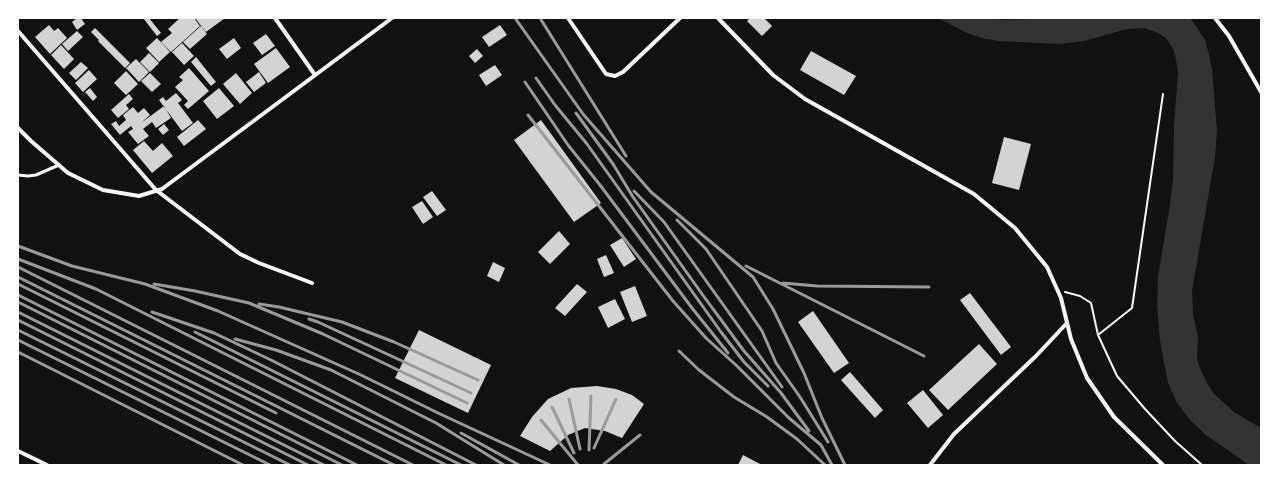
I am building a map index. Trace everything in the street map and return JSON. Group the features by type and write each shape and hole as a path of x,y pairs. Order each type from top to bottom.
{"street":[{"path":"275,18 315,75"},
{"path":"18,128 31,142 68,172 103,190 139,196 162,188 392,18"},
{"path":"568,18 606,74 615,76 623,72 680,18"},
{"path":"718,18 773,75 805,99 974,194 1015,228 1047,267 1061,298 1071,340 1087,378 1114,417 1163,465"},
{"path":"1215,18 1229,36 1261,92"},
{"path":"18,31 156,190 240,254 259,263 312,283"},
{"path":"930,465 954,434 1036,356 1067,324"},
{"path":"18,451 47,465"}],"lane":[{"path":"18,175 36,175 59,166"}],"path":[{"path":"1098,335 1132,308 1163,94"},
{"path":"1057,290 1080,296 1091,303 1098,335 1117,376 1175,441 1202,465"}],"shaded area":[{"path":"938,18 993,18 1002,20 1063,18 1190,18 1194,23 1205,40 1209,54 1212,70 1217,130 1215,157 1192,291 1193,314 1198,337 1197,359 1206,381 1214,394 1234,412 1261,428 1261,465 1249,465 1206,435 1191,421 1177,403 1168,383 1160,341 1157,306 1158,276 1173,180 1174,125 1178,73 1175,54 1166,38 1156,32 1144,28 1127,29 1084,41 1060,44 998,41 967,33"}],"building":[{"path":"77,18 81,18 85,24 77,30 72,22"},
{"path":"143,18 149,18 161,33 157,36"},
{"path":"180,18 194,18 200,26 171,52 161,42 172,33 168,29"},
{"path":"195,18 225,18 206,32"},
{"path":"750,18 764,18 772,26 762,36 747,21"},
{"path":"49,25 54,31 58,28 67,38 50,54 35,37"},
{"path":"500,25 507,35 489,47 482,37"},
{"path":"201,26 207,34 190,49 183,42"},
{"path":"95,28 130,63 125,68 91,32"},
{"path":"77,31 83,37 68,51 62,44"},
{"path":"266,34 275,46 262,55 253,43"},
{"path":"157,38 170,52 159,62 146,48"},
{"path":"234,38 241,48 227,59 219,49"},
{"path":"182,43 194,56 184,65 172,52"},
{"path":"61,45 74,59 64,69 51,55"},
{"path":"276,48 290,67 268,83 254,64"},
{"path":"477,49 483,56 475,63 469,56"},
{"path":"811,51 856,76 844,95 800,70"},
{"path":"149,53 159,63 150,72 140,62"},
{"path":"196,57 216,82 211,86 191,62"},
{"path":"136,59 149,72 139,82 126,68"},
{"path":"81,62 88,68 76,80 69,73"},
{"path":"495,65 502,75 486,86 479,75"},
{"path":"189,68 209,91 188,109 184,105 188,101 175,87 183,80 179,77"},
{"path":"89,70 97,79 83,92 75,83"},
{"path":"126,71 138,84 126,95 114,83"},
{"path":"259,72 266,83 254,92 246,82"},
{"path":"150,73 161,84 152,92 141,81"},
{"path":"236,73 252,93 240,104 223,84"},
{"path":"90,88 97,97 93,101 85,92"},
{"path":"219,88 234,106 217,119 203,101"},
{"path":"176,93 182,100 178,103 193,123 182,131 159,100 163,97 166,101"},
{"path":"129,94 133,99 126,105 129,109 118,118 111,110"},
{"path":"164,106 171,118 156,128 152,122 143,129 149,136 138,144 128,132 133,129 131,126 120,135 111,124 116,121 119,126 126,120 123,115 133,107 138,113 144,108 150,115 141,123"},
{"path":"198,120 206,129 184,146 177,137"},
{"path":"541,120 601,203 574,222 514,140"},
{"path":"164,124 169,130 163,135 158,129"},
{"path":"1004,137 1031,144 1019,190 992,183"},
{"path":"144,141 153,151 162,143 173,156 152,173 133,150"},
{"path":"432,191 446,210 437,216 423,197"},
{"path":"422,201 433,217 423,224 412,207"},
{"path":"559,231 570,244 550,264 538,252"},
{"path":"622,238 636,259 624,267 610,245"},
{"path":"606,255 614,273 604,277 597,259"},
{"path":"493,262 505,268 499,282 487,276"},
{"path":"577,284 587,292 565,316 555,308"},
{"path":"635,286 647,316 632,322 620,292"},
{"path":"970,293 1011,347 1001,355 960,300"},
{"path":"615,299 625,319 608,328 598,307"},
{"path":"813,311 849,363 834,373 798,322"},
{"path":"419,330 491,365 468,413 395,378"},
{"path":"979,344 997,364 948,410 929,390"},
{"path":"850,372 883,410 875,418 841,380"},
{"path":"597,386 616,389 632,395 644,404 622,438 605,431 585,428 568,435 550,451 520,436 532,417 548,399 571,388"},
{"path":"923,390 943,415 928,428 907,403"},
{"path":"743,455 762,465 738,465"}],"railway":[{"path":"515,18 583,114 651,192 753,277 773,309 804,373 822,418 845,465"},
{"path":"540,18 626,156"},
{"path":"536,78 555,105 587,144 721,332 744,362 768,386"},
{"path":"525,82 568,145 728,353"},
{"path":"576,113 613,164 633,197 702,294 744,351 781,393 809,431"},
{"path":"528,115 673,301 706,338 737,366 789,418 821,445 832,465"},
{"path":"634,191 664,222 782,387"},
{"path":"677,220 706,249 762,331 776,363 800,397 828,442"},
{"path":"18,246 72,266 145,284 218,311 361,375 438,413 550,465"},
{"path":"18,259 96,289 446,465"},
{"path":"746,266 924,356"},
{"path":"18,267 413,465"},
{"path":"18,277 394,465"},
{"path":"783,283 817,286 929,287"},
{"path":"18,284 276,413"},
{"path":"154,284 249,303 323,334 467,403"},
{"path":"18,295 357,465"},
{"path":"18,302 342,465"},
{"path":"259,304 279,307 342,322 394,342 478,380"},
{"path":"18,312 324,465"},
{"path":"152,312 214,333 271,360 476,465"},
{"path":"309,319 471,393"},
{"path":"18,320 308,465"},
{"path":"18,330 290,465"},
{"path":"195,332 461,465"},
{"path":"235,339 276,350 331,370 436,423 504,465"},
{"path":"18,340 270,465"},
{"path":"679,351 699,370 734,397 767,417 797,439 825,465"},
{"path":"18,352 243,465"},
{"path":"589,450 591,396"},
{"path":"569,399 580,449"},
{"path":"594,448 616,399"},
{"path":"552,407 574,453"},
{"path":"541,420 578,465"},
{"path":"461,433 519,465"},
{"path":"604,464 640,435"}]}
